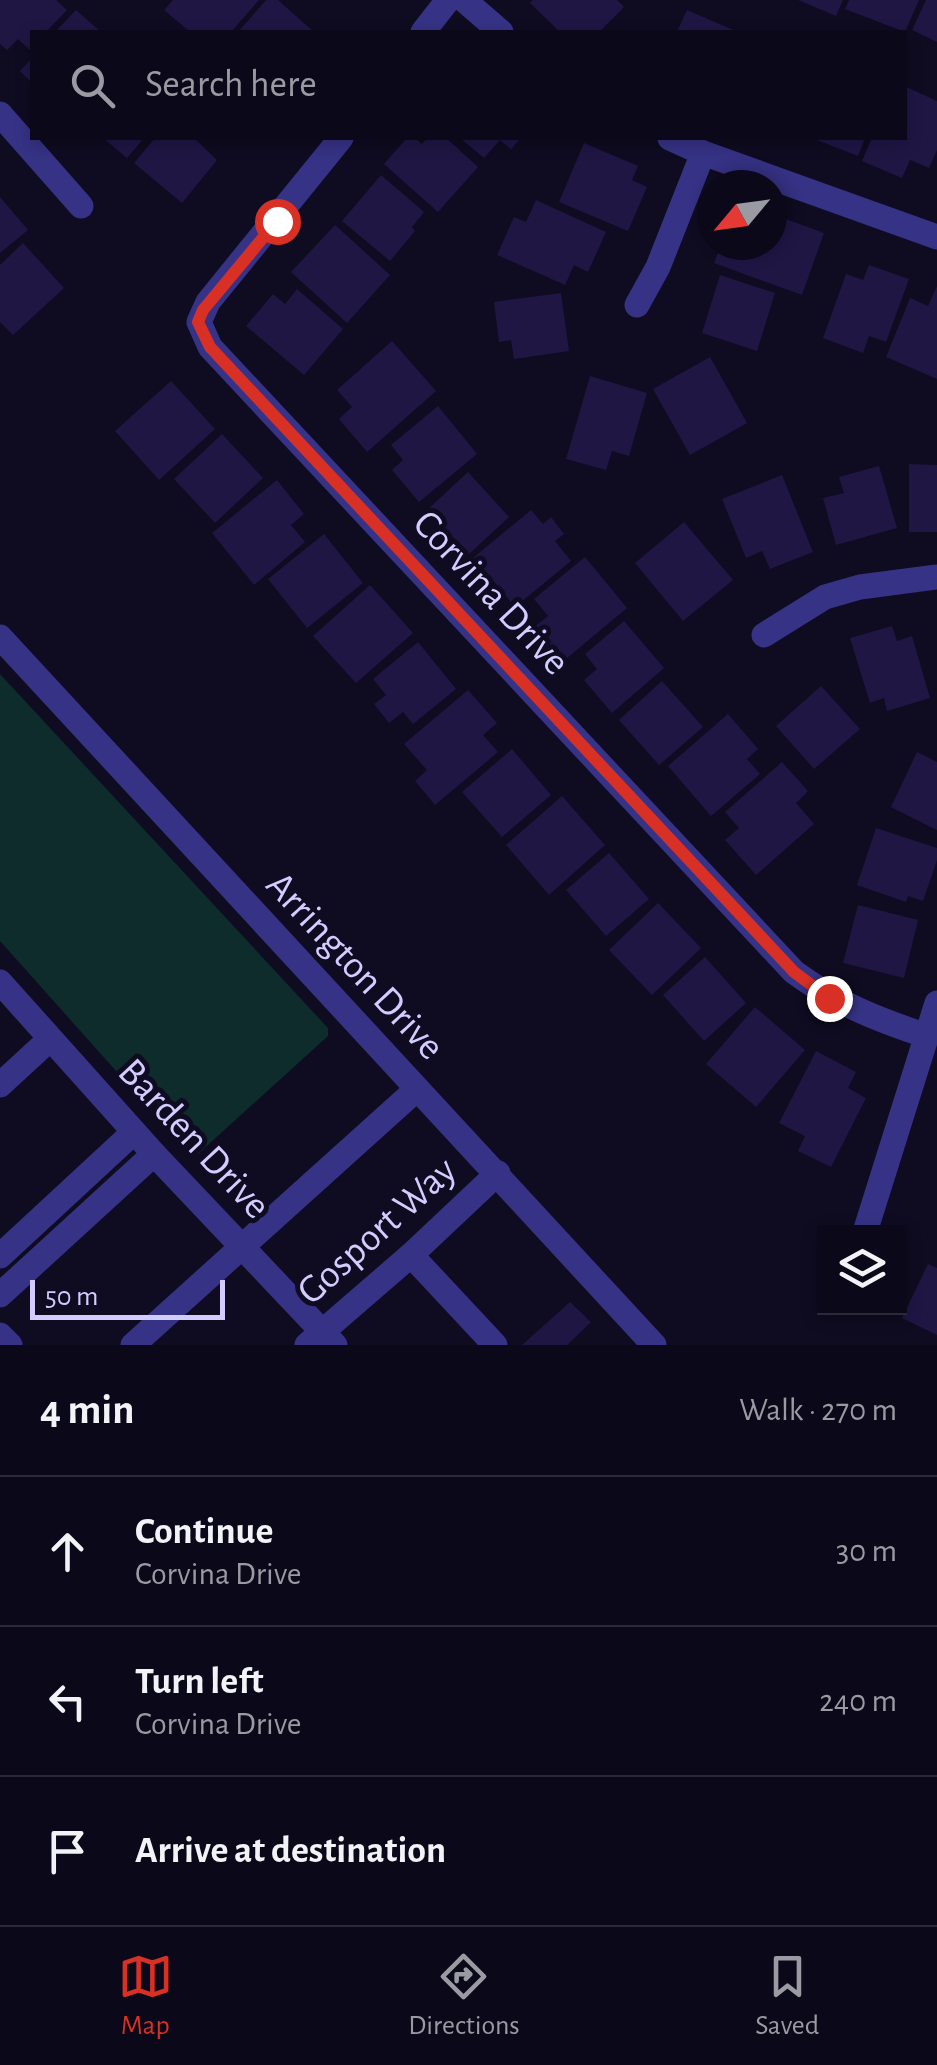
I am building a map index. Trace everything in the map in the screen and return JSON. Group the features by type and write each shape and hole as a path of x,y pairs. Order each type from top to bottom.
{"street":[{"path":"424,30 448,0"},
{"path":"464,0 499,30"},
{"path":"0,114 81,206"},
{"name":"Corvina Drive","path":"339,140 208,302 198,322 210,347 794,972 829,998 858,1013 926,1036"},
{"path":"674,140 937,237"},
{"path":"637,305 658,267 703,153"},
{"path":"764,634 825,597 860,587 937,577"},
{"name":"Arrington Drive","path":"0,637 654,1345"},
{"name":"Barden Drive","path":"0,982 154,1154 244,1247 321,1340"},
{"path":"867,1225 937,1003"},
{"path":"0,1086 50,1039"},
{"path":"132,1345 417,1088"},
{"path":"0,1256 134,1132"},
{"path":"0,1295 154,1154"},
{"name":"Gosport Way","path":"321,1340 498,1173"},
{"path":"411,1255 495,1345"},
{"path":"0,1335 10,1345"}],"green space":[{"path":"0,674 328,1028 328,1036 198,1154 191,1155 0,941"}],"building":[{"path":"0,0 56,0 67,10 48,30 30,30 30,50 18,39 7,50 0,44"},
{"path":"173,0 259,0 233,30 188,30 164,10"},
{"path":"266,0 278,0 312,30 240,30"},
{"path":"617,0 624,7 601,30 558,30 530,3"},
{"path":"798,0 843,0 836,16"},
{"path":"849,0 919,0 906,30 845,9"},
{"path":"926,0 937,0 937,42 912,30"},
{"path":"76,10 99,30 57,30"},
{"path":"687,10 733,30 678,30"},
{"path":"30,60 30,81 20,71"},
{"path":"907,87 937,101 937,150 929,168 910,160 902,178 862,161 871,140 907,140"},
{"path":"105,140 142,140 127,158"},
{"path":"153,140 196,140 217,160 182,203 134,163"},
{"path":"405,140 422,144 425,140 448,140 478,167 438,212 384,164"},
{"path":"462,140 500,140 484,158"},
{"path":"500,140 519,140 511,149"},
{"path":"817,140 864,140 858,156"},
{"path":"584,143 638,166 632,180 647,187 628,231 559,202"},
{"path":"381,175 424,212 412,227 415,231 390,261 342,221"},
{"path":"0,197 28,230 0,253"},
{"path":"536,200 606,232 588,272 574,265 565,285 497,255 514,217 526,222"},
{"path":"787,219 824,233 802,295 714,263 787,260"},
{"path":"335,225 390,275 347,323 291,272"},
{"path":"23,243 64,288 13,335 0,322 0,265"},
{"path":"869,265 909,279 886,342 869,336 863,353 823,338 846,274 863,280"},
{"path":"720,275 775,293 757,351 702,333"},
{"path":"937,286 937,379 886,357 910,298 928,306"},
{"path":"297,289 343,329 304,375 246,326 273,294 285,304"},
{"path":"561,293 569,351 514,359 511,340 499,342 494,302"},
{"path":"392,341 436,391 367,452 339,419 352,407 337,390"},
{"path":"710,357 747,423 690,455 653,389"},
{"path":"590,376 647,393 629,456 612,451 606,470 566,459"},
{"path":"171,381 215,429 159,480 115,431"},
{"path":"438,406 477,454 419,502 392,470 403,460 391,445"},
{"path":"222,434 263,478 215,523 174,479"},
{"path":"909,464 937,465 937,532 909,532"},
{"path":"879,466 897,528 836,545 823,498 844,493 839,477"},
{"path":"468,472 509,517 469,554 427,510"},
{"path":"782,475 813,552 770,569 762,551 746,558 722,499"},
{"path":"277,480 304,514 291,525 305,542 254,585 212,533"},
{"path":"531,510 543,524 551,517 564,534 555,541 571,561 515,607 474,557"},
{"path":"684,522 733,580 683,621 635,563"},
{"path":"324,534 363,583 307,628 268,579"},
{"path":"585,557 627,608 561,663 533,628 548,616 534,599"},
{"path":"370,585 413,633 356,683 313,636"},
{"path":"624,621 664,668 612,713 584,680 597,669 585,654"},
{"path":"892,626 897,641 912,636 930,698 887,711 884,698 870,703 850,638"},
{"path":"418,642 456,689 413,724 403,712 389,723 374,704 386,695 373,679"},
{"path":"662,681 703,727 659,765 619,720"},
{"path":"821,686 860,729 814,769 776,726"},
{"path":"468,690 497,723 483,735 498,752 435,805 415,781 427,770 404,744"},
{"path":"728,714 758,749 747,759 760,774 711,816 668,766"},
{"path":"512,749 551,795 502,837 462,792"},
{"path":"917,752 937,762 937,830 891,807"},
{"path":"782,762 808,791 796,803 814,824 756,875 725,840 739,828 725,812"},
{"path":"562,796 605,845 549,895 506,845"},
{"path":"876,828 937,848 937,860 923,901 908,896 906,902 857,885"},
{"path":"609,853 649,899 606,936 566,890"},
{"path":"658,903 701,948 652,995 609,950"},
{"path":"858,905 918,920 904,978 843,963"},
{"path":"705,957 746,1003 704,1041 663,995"},
{"path":"755,1007 805,1050 756,1107 706,1064"},
{"path":"816,1051 856,1072 848,1088 866,1098 831,1167 798,1151 805,1136 779,1123"},
{"path":"928,1264 937,1268 937,1335 902,1318 907,1315"},
{"path":"570,1302 591,1322 567,1345 522,1345"}],"route":[{"path":"277,221 203,310 198,322 210,347 794,972 829,998"}]}
